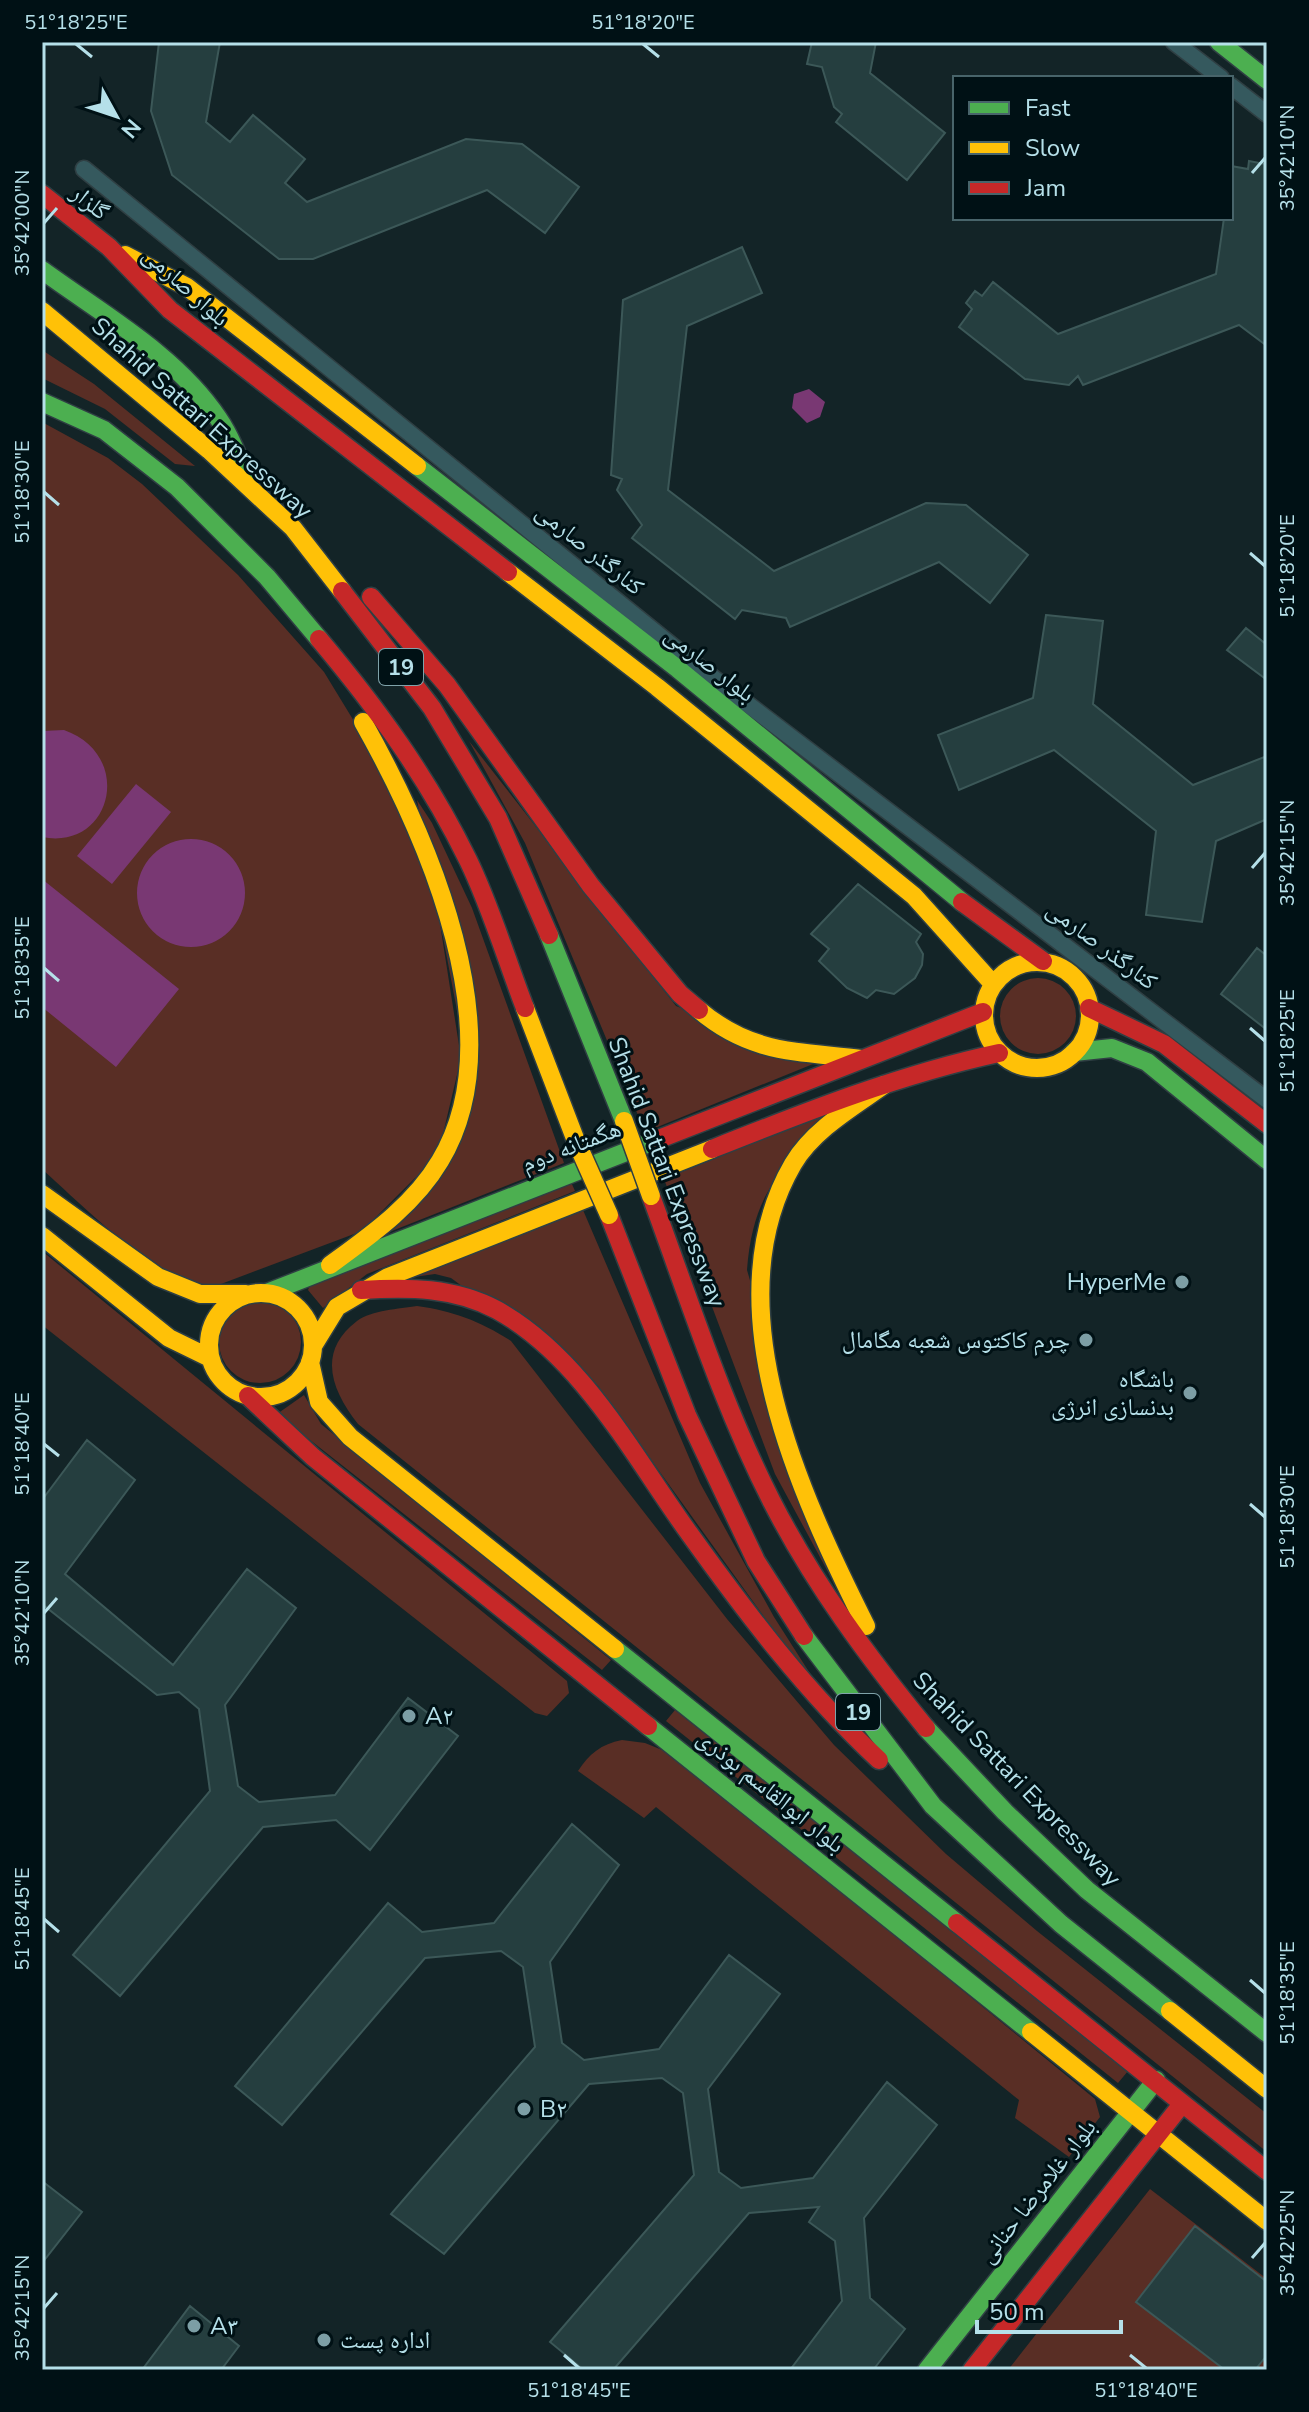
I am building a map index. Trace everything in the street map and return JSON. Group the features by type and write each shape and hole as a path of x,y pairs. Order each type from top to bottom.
{"main road":[{"path":"1219,42 1267,80"},
{"name":"گلزار","path":"42,194 109,247"},
{"name":"بلوار صارمی","path":"109,247 187,287 646,635 952,894 1043,961"},
{"name":"بلوار صارمی","path":"109,247 170,310 624,661 914,896 993,984"},
{"path":"42,270 181,376 212,409 231,441 251,489"},
{"name":"Shahid Sattari Expressway","path":"42,311 293,528 359,609 461,751 498,818 533,897 624,1121 732,1410 788,1531 833,1606 910,1709 1087,1890 1267,2033"},
{"name":"19","path":"42,402 104,430 177,487 267,577 379,710 447,819 488,908 576,1141 609,1215 687,1415 756,1561 819,1659 933,1806 1061,1924 1267,2089"},
{"path":"293,528 379,604 428,662 591,886 680,994 720,1028 754,1045 861,1059"},
{"path":"267,577 343,688 394,773 440,887 452,931 467,1018 467,1091 457,1128 443,1159 399,1212 330,1265"},
{"path":"624,661 646,635"},
{"path":"1074,1052 1088,1029 1089,1008 1074,965 1043,961 1020,964 993,984 983,1012 985,1027 999,1053 1011,1062 1037,1068 1051,1066 1074,1052 1112,1048 1147,1062 1267,1160"},
{"path":"1089,1008 1164,1044 1267,1124"},
{"name":"هگمتانه دوم","path":"258,1293 983,1012"},
{"path":"258,1293 233,1300 212,1325 210,1358 224,1382 248,1396 277,1395 291,1387 337,1307 361,1290 575,1202 884,1085 999,1053"},
{"path":"884,1085 819,1133 794,1162 776,1193 764,1226 758,1258 758,1290 785,1433 805,1497 825,1546 910,1709"},
{"path":"42,1194 141,1268 166,1281 200,1294 258,1293 295,1305 311,1330 312,1354"},
{"path":"42,1236 169,1338 210,1358"},
{"path":"361,1290 441,1288 498,1311 542,1343 606,1418 824,1710 933,1806"},
{"name":"بلوار ابوالقاسم بوذری","path":"312,1354 319,1402 350,1437 1267,2171"},
{"name":"بلوار ابوالقاسم بوذری","path":"248,1396 313,1457 1267,2221"},
{"name":"بلوار غلامرضا حنانی","path":"927,2370 1156,2080"},
{"path":"972,2370 1182,2104"}],"street":[{"path":"1174,42 1218,76"},
{"path":"1233,88 1267,114"},
{"name":"کنارگذر صارمی","path":"84,169 646,635 1074,965 1267,1100"}],"shaded area":[{"path":"42,350 94,384 195,466 175,464 105,409 42,378"},
{"path":"809,389 825,402 820,417 807,423 792,408 794,394"},
{"path":"42,422 108,458 142,484 238,575 324,672 385,772 438,911 461,1058 438,1155 362,1231 221,1284 197,1285 155,1264 95,1218 42,1169"},
{"path":"64,730 86,742 100,759 107,779 106,798 98,816 85,830 66,837 42,837 42,731"},
{"path":"469,741 676,1006 818,1062 645,1132 525,843"},
{"path":"136,784 171,812 112,884 77,856"},
{"path":"417,800 432,823 472,908 564,1163 369,1240 474,1100"},
{"path":"191,839 212,843 229,855 241,872 245,893 241,914 229,931 212,943 191,947 170,943 153,931 141,914 137,893 141,872 153,855 170,843"},
{"path":"42,879 179,989 116,1067 42,1007"},
{"path":"1038,978 1052,981 1065,989 1073,1002 1076,1016 1073,1030 1065,1043 1052,1051 1038,1054 1024,1051 1011,1043 1003,1030 1000,1016 1003,1002 1011,989 1024,981"},
{"path":"832,1111 773,1183 756,1220 747,1270 841,1596 775,1474 664,1179"},
{"path":"571,1182 575,1191 367,1274 323,1308 308,1290 310,1285"},
{"path":"583,1210 700,1483 774,1617 811,1675 808,1678 598,1386 451,1278 435,1274 414,1277"},
{"path":"42,1251 567,1681 569,1693 547,1716 535,1713 42,1325"},
{"path":"260,1301 276,1304 289,1313 298,1326 301,1342 298,1358 289,1371 276,1380 260,1383 244,1380 231,1371 222,1358 219,1342 222,1326 231,1313 244,1304"},
{"path":"417,1306 466,1318 511,1341 727,1619 834,1745 946,1854 1037,1931 1267,2114 1267,2152 358,1424 335,1385 332,1359 336,1346 344,1333 363,1317"},
{"path":"304,1395 321,1424 611,1660 602,1670 277,1414"},
{"path":"675,1710 1128,2071 1118,2083 666,1721"},
{"path":"622,1740 645,1743 677,1756 1095,2099 1100,2117 1069,2157 1015,2118 1019,2100 656,1807 644,1818 578,1771 596,1751"},
{"path":"1150,2189 1267,2279 1267,2370 1008,2370"}],"building":[{"path":"159,42 220,42 206,122 230,142 253,115 305,159 285,183 307,202 466,139 522,144 579,187 545,233 487,190 313,259 279,259 172,175 151,111"},
{"path":"812,42 876,42 870,73 945,133 907,180 836,122 842,114 834,107 822,67 807,64"},
{"path":"1249,161 1265,164 1267,171 1267,346 1239,325 1083,385 1078,376 1069,385 1025,379 959,327 972,309 966,303 975,291 982,296 993,282 1058,334 1216,274 1224,220 1233,220 1233,166 1248,169"},
{"path":"742,247 762,293 687,326 668,490 774,571 926,503 966,505 1028,555 990,603 939,562 790,627 786,618 742,610 735,619 632,538 642,525 617,490 622,479 611,475 623,300"},
{"path":"1046,615 1103,621 1093,704 1193,785 1267,756 1267,819 1216,841 1202,922 1146,915 1156,831 1054,750 959,790 938,735 1033,698"},
{"path":"1246,628 1267,645 1267,680 1227,650"},
{"path":"858,884 921,934 916,942 923,954 922,965 915,978 894,994 876,990 867,998 847,988 819,961 829,949 811,934"},
{"path":"1257,948 1267,956 1267,1030 1221,994"},
{"name":"A۲","path":"87,1440 135,1480 65,1574 173,1665 247,1569 296,1608 225,1705 238,1786 259,1802 335,1795 408,1698 458,1736 370,1850 336,1820 263,1827 120,1996 73,1955 210,1791 199,1709 179,1692 157,1695 42,1604 42,1500"},
{"name":"B۲","path":"572,1824 619,1865 550,1962 562,2043 584,2060 659,2049 729,1955 780,1994 708,2089 719,2172 741,2188 813,2178 887,2082 937,2125 864,2218 870,2298 905,2329 873,2370 790,2370 842,2301 835,2241 809,2222 819,2207 749,2213 613,2370 584,2370 550,2342 694,2175 683,2093 662,2078 589,2084 444,2254 391,2214 535,2047 523,1967 501,1951 425,1958 282,2125 235,2086 388,1903 422,1932 494,1923"},
{"path":"42,2181 82,2212 42,2263"},
{"path":"1195,2226 1267,2282 1267,2355 1255,2370 1225,2370 1136,2302"},
{"name":"A۳","path":"190,2306 239,2346 221,2370 142,2370"}],"traffic: fast":[{"path":"1219,42 1267,80"},
{"path":"42,270 137,337 181,374 223,425 247,480"},
{"path":"42,402 104,430 177,487 267,577 319,639"},
{"path":"417,466 678,669 962,902"},
{"path":"549,935 624,1121"},
{"path":"1074,1052 1112,1048 1147,1062 1267,1160"},
{"path":"267,1293 659,1139"},
{"path":"804,1636 933,1806 1061,1924 1170,2011"},
{"path":"615,1649 957,1923"},
{"path":"648,1726 1031,2032"},
{"path":"926,1728 1005,1812 1087,1890 1267,2033"},
{"path":"927,2370 1156,2080"}],"traffic: slow":[{"path":"125,255 187,287 417,466"},
{"path":"42,311 209,450 293,528 342,591"},
{"path":"508,572 657,687 914,896 993,984"},
{"path":"330,1265 405,1205 440,1161 461,1111 469,1055 466,997 454,937 436,878 413,821 363,722"},
{"path":"1037,962 1057,966 1075,977 1086,995 1090,1015 1086,1035 1075,1053 1057,1064 1037,1068 1017,1064 999,1053 988,1035 984,1015 988,995 999,977 1017,966 1037,962"},
{"path":"525,1008 576,1141"},
{"path":"699,1010 718,1024 756,1043 795,1052 861,1059"},
{"path":"866,1626 816,1519 774,1399 763,1338 761,1277 770,1219 793,1164 822,1130 884,1085"},
{"path":"624,1121 651,1196"},
{"path":"576,1141 609,1215"},
{"path":"313,1346 337,1307 388,1277 712,1149"},
{"path":"42,1194 158,1277 200,1294 246,1294"},
{"path":"42,1236 169,1338 210,1358"},
{"path":"261,1293 281,1297 298,1308 309,1325 313,1345 309,1365 298,1382 281,1393 261,1397 241,1393 224,1382 213,1365 209,1345 213,1325 224,1308 241,1297 261,1293"},
{"path":"310,1362 319,1402 350,1437 615,1649"},
{"path":"1170,2011 1267,2089"},
{"path":"1031,2032 1267,2221"}],"traffic: jam":[{"path":"42,194 109,247 170,310 508,572"},
{"path":"342,591 432,708 498,818 549,935"},
{"path":"371,597 447,685 591,886 680,994 699,1010"},
{"path":"319,639 361,691 436,801 484,896 525,1008"},
{"path":"962,902 1043,961"},
{"path":"1089,1008 1164,1044 1267,1124"},
{"path":"659,1139 983,1012"},
{"path":"712,1149 890,1083 999,1053"},
{"path":"651,1196 722,1389 772,1502 843,1619 926,1728"},
{"path":"609,1215 687,1415 756,1561 804,1636"},
{"path":"361,1290 430,1290 481,1302 527,1330 555,1354 604,1411 711,1563 778,1651 879,1760"},
{"path":"248,1396 313,1457 648,1726"},
{"path":"957,1923 1267,2171"},
{"path":"972,2370 1182,2104"}],"place":[{"name":"HyperMe","path":"1182,1282"},
{"name":"چرم کاکتوس شعبه مگامال","path":"1086,1340"},
{"name":"باشگاه بدنسازی انرژی","path":"1190,1393"},
{"name":"A۲","path":"409,1716"},
{"name":"B۲","path":"524,2109"},
{"name":"A۳","path":"194,2326"},
{"name":"اداره پست","path":"324,2340"}]}
